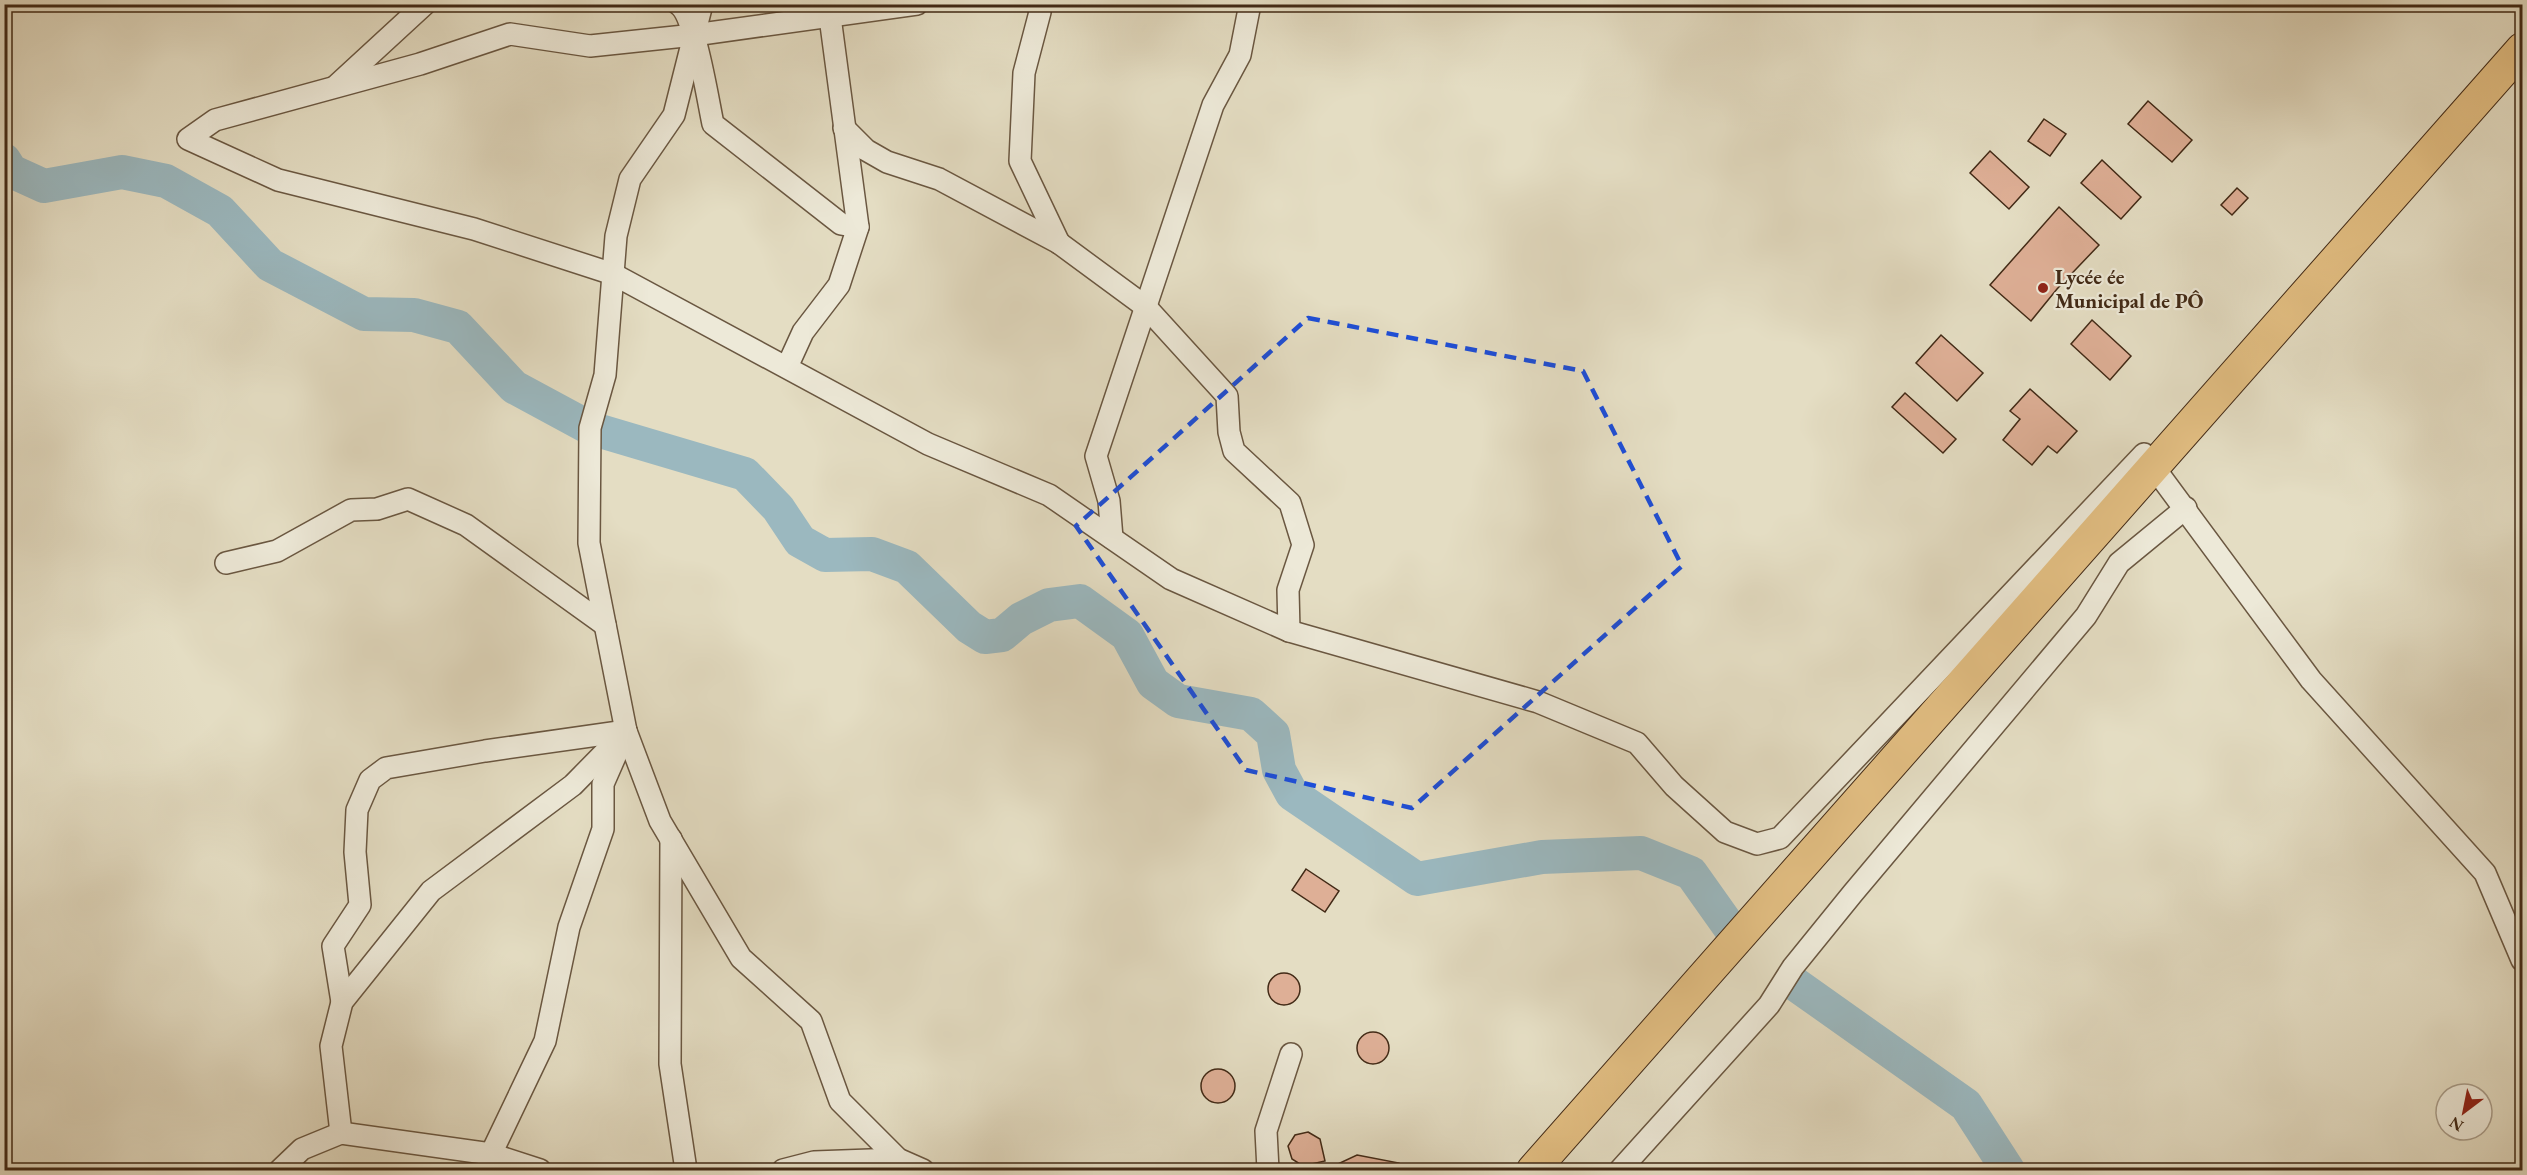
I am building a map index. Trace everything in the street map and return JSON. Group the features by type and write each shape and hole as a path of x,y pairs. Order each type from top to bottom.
{"highway":[{"path":"1533,1170 2523,49"}],"street":[{"path":"334,87 425,4"},
{"path":"678,4 683,8 694,35 713,124 841,224 858,227"},
{"path":"702,4 674,115 630,179 615,237 605,375 590,428 589,543 626,732 660,820 741,958 811,1021 840,1101 898,1159 923,1170"},
{"path":"917,4 694,35 590,46 510,34 420,64 214,120 188,139 278,180 474,229 612,274 928,444 1049,495 1171,579 1289,631 1538,702 1637,743 1674,786 1725,832 1757,844 1780,838 2144,454 2311,680 2486,873 2523,960"},
{"path":"1037,4 1040,12 1024,74 1020,161 1059,243"},
{"path":"1112,538 1109,501 1096,456 1213,105 1240,55 1250,4"},
{"path":"787,368 803,332 839,285 858,227 830,16"},
{"path":"844,128 866,150 887,162 939,179 1059,243 1146,307 1227,396 1229,432 1234,451 1290,503 1304,545 1288,590 1289,631"},
{"path":"226,563 277,551 351,510 377,509 408,499 466,525 605,625"},
{"path":"1620,1170 1769,1005 1793,967 1853,893 2086,616 2119,563 2186,508"},
{"path":"341,1133 331,1046 342,1002 333,946 360,905 355,852 357,810 370,780 386,768 485,751 626,732"},
{"path":"342,1002 431,891 573,785 626,732"},
{"path":"489,1162 545,1041 568,927 603,829 603,784 626,732"},
{"path":"671,838 670,1064 686,1170"},
{"path":"1268,1170 1266,1131 1291,1054"},
{"path":"280,1170 302,1149 341,1133 540,1170"},
{"path":"783,1170 814,1162 898,1159"}],"highlighted area":[{"path":"1308,318 1583,371 1682,566 1412,808 1246,770 1076,526"}],"building":[{"path":"2148,101 2192,140 2172,162 2128,124"},
{"path":"2044,119 2066,134 2050,156 2028,141"},
{"path":"1990,151 2029,187 2009,209 1970,173"},
{"path":"2102,160 2141,197 2121,219 2081,183"},
{"path":"2237,188 2248,198 2232,215 2221,205"},
{"path":"2059,207 2099,245 2057,289 2031,321 1990,285"},
{"path":"2092,320 2131,356 2110,380 2071,344"},
{"path":"1941,335 1983,373 1957,401 1916,363"},
{"path":"2030,389 2077,431 2057,453 2048,446 2032,465 2003,440 2020,419 2010,411"},
{"path":"1905,393 1956,439 1943,453 1892,407"},
{"path":"1306,869 1339,891 1325,912 1292,890"},
{"path":"1284,973 1296,977 1300,989 1296,1001 1284,1005 1272,1001 1268,989 1272,977"},
{"path":"1373,1032 1385,1036 1389,1048 1385,1060 1373,1064 1361,1060 1357,1048 1361,1036"},
{"path":"1218,1069 1230,1074 1235,1086 1230,1098 1218,1103 1206,1098 1201,1086 1206,1074"},
{"path":"1308,1132 1320,1139 1325,1161 1303,1166 1292,1159 1288,1146 1295,1135"},
{"path":"1357,1155 1399,1163 1399,1170 1325,1170"}],"waterway":[{"path":"4,160 11,171 44,186 122,172 166,181 220,211 270,265 364,314 414,315 458,327 514,387 590,428 745,474 778,508 800,541 825,555 872,554 907,567 969,627 985,637 1002,635 1021,619 1049,605 1080,601 1127,635 1153,683 1178,701 1251,714 1273,734 1279,770 1292,794 1417,879 1542,857 1641,853 1691,873 1730,928"},
{"path":"1795,984 1966,1105 2008,1170"}],"place":[{"name":"Lycée ée Municipal de PÔ","path":"2043,288"}]}
